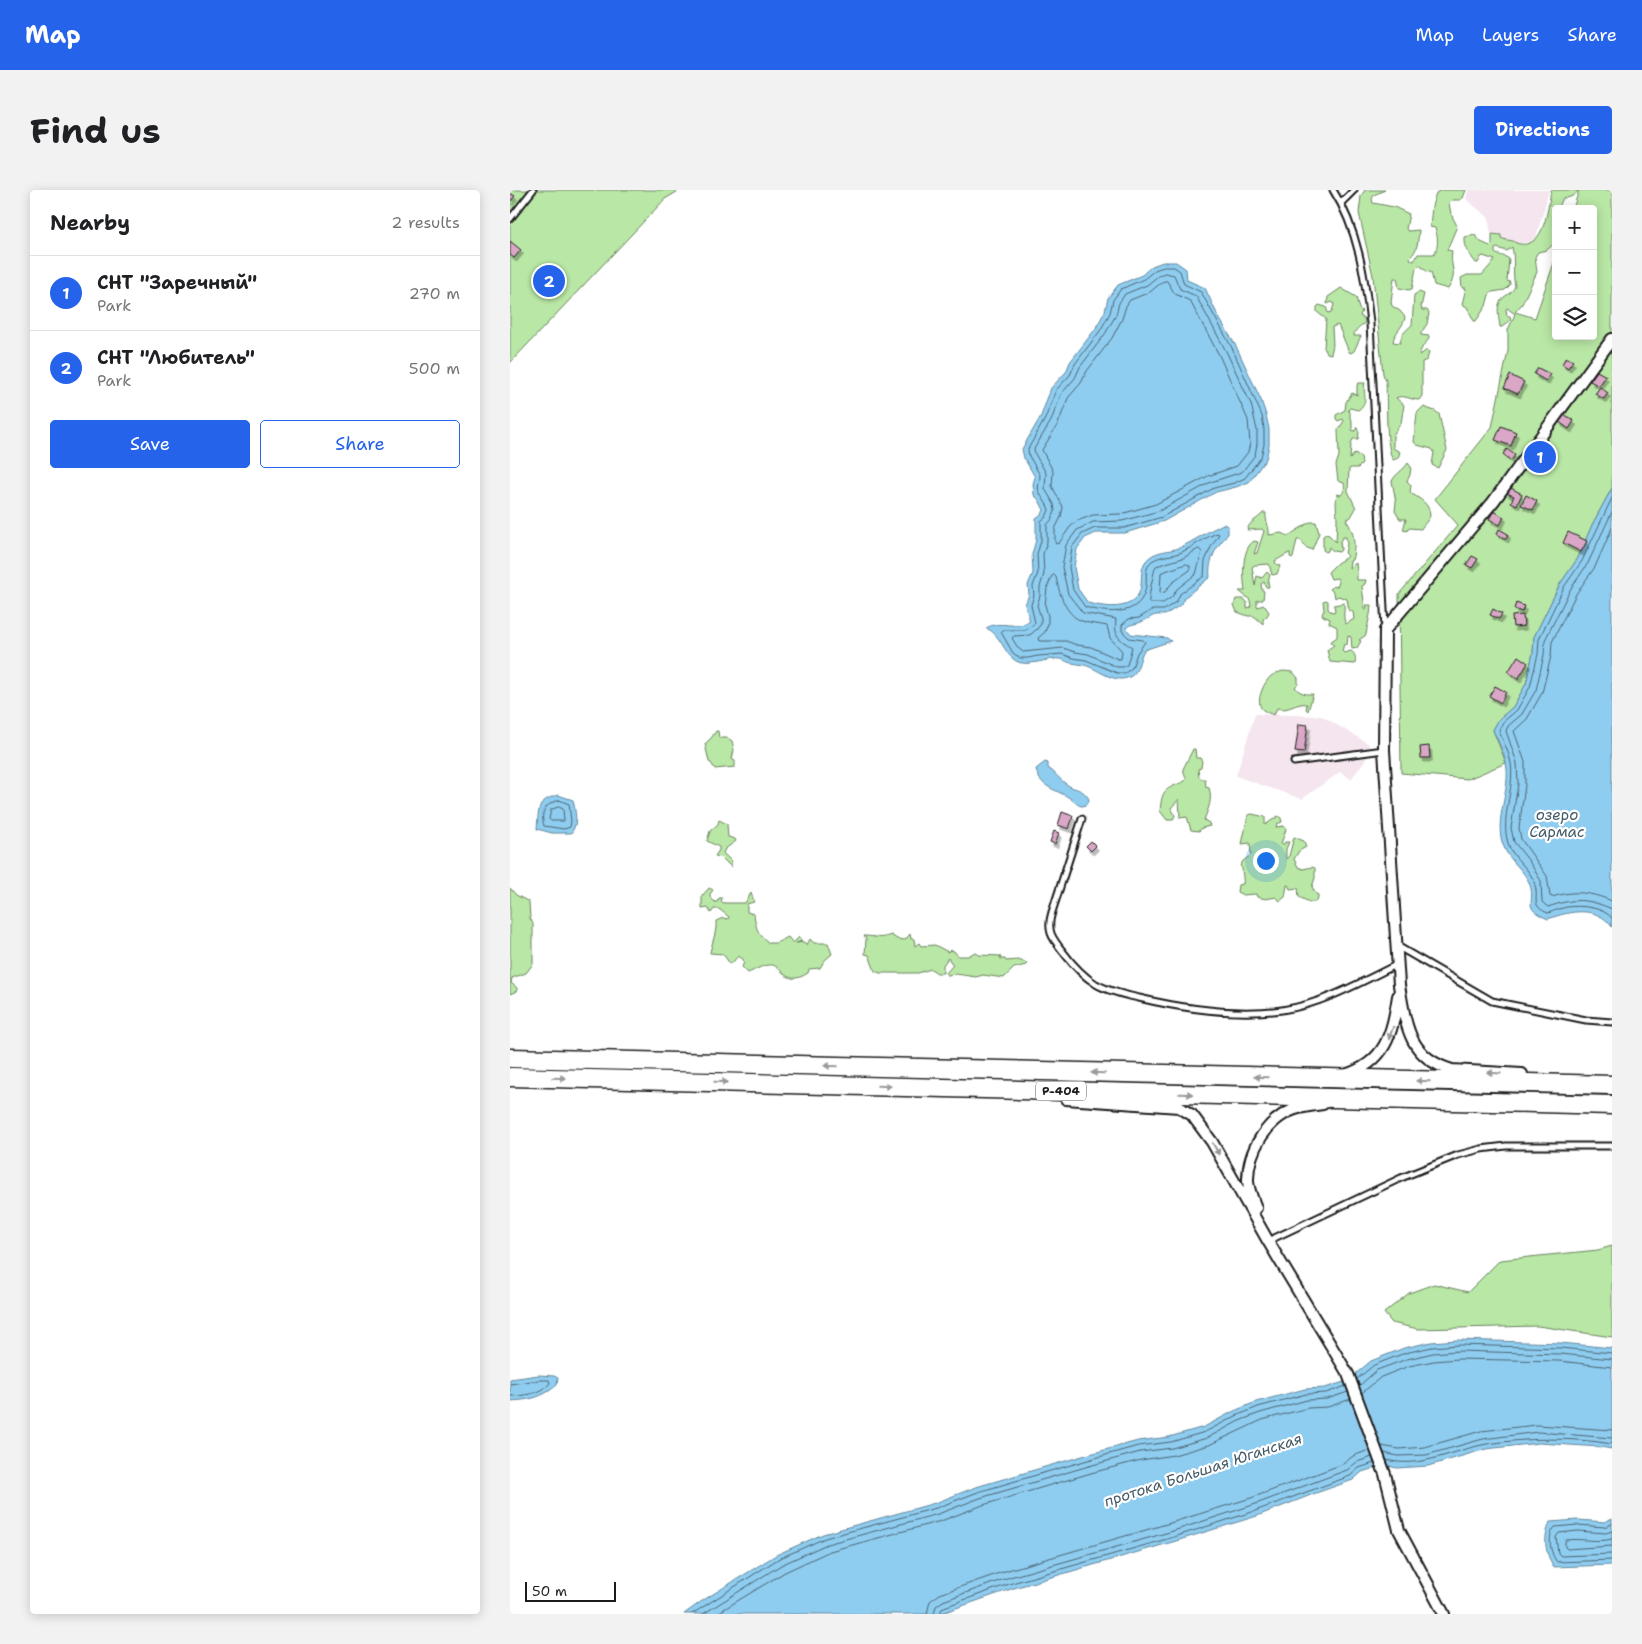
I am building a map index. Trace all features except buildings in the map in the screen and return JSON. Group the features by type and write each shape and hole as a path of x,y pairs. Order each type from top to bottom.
{"highway":[{"name":"Р-404","path":"510,1058 1612,1085"},
{"name":"Р-404","path":"510,1077 1612,1105"}],"street":[{"path":"1612,339 1493,502 1385,630 1384,750 1399,985 1404,1018 1409,1035 1416,1048 1433,1063 1452,1070 1567,1077 1612,1085"},
{"path":"1318,1078 1353,1072 1376,1058 1384,1048 1392,1031 1399,985"},
{"path":"943,1088 1108,1103 1179,1107 1192,1115 1212,1142 1268,1241 1348,1374 1385,1474 1399,1530 1444,1614"},
{"path":"1262,1228 1248,1184 1249,1166 1254,1149 1264,1132 1275,1120 1300,1108 1362,1098"}],"lane":[{"path":"510,219 533,190"},
{"path":"1333,190 1341,203 1356,242 1366,283 1370,322 1385,630"},
{"path":"1341,203 1354,190"},
{"path":"1294,762 1384,750"},
{"path":"1082,819 1052,912 1049,927 1055,942 1072,964 1098,986 1166,1004 1221,1011 1252,1012 1282,1010 1311,1004 1398,964"},
{"path":"1397,946 1492,1001 1586,1020 1612,1022"},
{"path":"1268,1241 1401,1178 1458,1155 1481,1149 1506,1146 1612,1146"}],"shaded area":[{"path":"1468,190 1549,190 1535,241 1513,244 1490,232 1489,218 1466,199"},
{"path":"1255,714 1322,716 1369,744 1368,756 1351,779 1340,772 1302,799 1236,776"}],"green space":[{"path":"510,190 680,190 665,199 510,363"},
{"path":"1365,190 1385,190 1374,195 1373,203 1394,207 1409,214 1406,229 1408,231 1419,230 1416,248 1410,257 1414,261 1418,254 1434,254 1437,248 1435,228 1430,227 1432,206 1436,193 1441,190 1466,190 1463,198 1452,200 1449,203 1451,214 1457,226 1447,250 1452,251 1453,274 1448,289 1434,285 1431,272 1428,272 1419,265 1416,268 1412,289 1399,288 1397,278 1394,278 1392,306 1405,317 1393,342 1400,343 1403,335 1412,325 1414,295 1419,292 1424,294 1422,310 1427,310 1429,313 1427,324 1421,335 1429,336 1429,339 1419,354 1427,350 1429,352 1427,360 1422,362 1422,396 1419,400 1396,398 1404,405 1401,423 1393,435 1393,448 1400,452 1398,458 1393,460 1389,445 1386,381 1383,374 1373,276 1359,213 1361,196"},
{"path":"1551,190 1578,190 1572,196 1563,198 1560,205 1552,205 1552,246 1547,250 1538,252 1535,257 1537,272 1522,304 1515,312 1535,318 1552,269 1552,340 1597,340 1597,205 1574,205 1579,190 1612,190 1612,488 1592,525 1578,558 1560,584 1534,637 1533,653 1526,684 1513,707 1499,719 1493,730 1506,763 1468,779 1401,773 1399,594 1458,525 1435,499 1492,427 1508,351 1508,330 1515,314 1507,308 1507,316 1510,316 1511,320 1500,327 1499,304 1515,286 1512,247 1507,251 1495,249 1495,253 1509,259 1507,281 1510,282 1510,285 1505,290 1492,292 1489,295 1486,306 1476,321 1474,321 1467,307 1462,304 1466,288 1462,288 1461,278 1467,275 1482,275 1495,260 1483,256 1476,263 1466,248 1465,237 1475,235 1481,242 1490,246 1492,244 1492,234 1501,235 1501,238 1518,244 1528,244 1535,240 1540,233 1546,216"},
{"path":"1341,288 1356,297 1359,309 1362,311 1360,316 1364,318 1365,323 1355,332 1354,336 1361,336 1354,351 1351,353 1338,325 1332,327 1333,345 1331,354 1327,353 1324,348 1326,319 1317,312 1317,307 1319,305 1326,307 1328,313 1332,312 1334,304 1332,302 1327,304 1328,297"},
{"path":"1365,383 1364,404 1358,410 1350,408 1348,410 1352,420 1352,430 1355,431 1357,427 1359,432 1358,439 1353,439 1351,444 1350,459 1355,453 1361,457 1362,464 1358,468 1349,469 1348,491 1356,508 1351,517 1346,520 1352,530 1354,543 1353,556 1349,568 1356,563 1357,580 1366,580 1362,586 1365,610 1367,609 1366,605 1371,605 1366,635 1359,640 1361,641 1357,648 1352,649 1351,637 1348,636 1347,645 1344,644 1342,651 1344,653 1353,652 1355,664 1330,662 1327,650 1334,645 1330,642 1337,637 1337,627 1329,623 1330,619 1323,616 1323,601 1328,601 1328,609 1334,612 1334,605 1344,603 1346,624 1354,619 1353,612 1349,610 1347,599 1338,596 1335,598 1334,593 1330,589 1334,586 1337,587 1339,582 1337,578 1331,579 1328,572 1348,556 1345,553 1346,537 1343,537 1340,541 1341,550 1339,552 1333,551 1329,547 1326,552 1323,550 1323,536 1329,535 1336,542 1336,497 1337,494 1341,495 1344,491 1344,483 1338,481 1336,465 1339,456 1338,430 1344,421 1343,419 1338,421 1336,415 1345,410 1346,402 1352,393 1357,395 1357,385"},
{"path":"1423,407 1439,414 1447,450 1438,468 1432,465 1434,452 1432,449 1417,445 1414,442 1417,413"},
{"path":"1408,463 1411,467 1407,481 1411,485 1410,493 1426,504 1430,515 1421,529 1409,528 1407,531 1403,530 1406,519 1400,519 1395,511 1396,502 1392,481"},
{"path":"1263,513 1266,513 1269,535 1281,533 1288,536 1310,522 1316,522 1319,533 1312,550 1305,547 1301,540 1297,540 1293,558 1290,557 1289,553 1275,561 1280,566 1277,574 1272,575 1269,564 1252,567 1255,586 1257,576 1262,578 1267,572 1270,575 1269,587 1266,587 1264,582 1261,584 1264,591 1263,600 1257,600 1257,607 1264,605 1269,612 1263,619 1263,624 1254,616 1237,612 1234,605 1236,599 1244,599 1247,602 1247,608 1251,607 1250,600 1239,591 1245,591 1244,571 1247,550 1254,541 1258,542 1254,554 1257,553 1264,531 1262,529 1247,530"},
{"path":"1283,671 1293,672 1298,678 1298,684 1295,687 1299,691 1313,694 1308,711 1306,709 1307,704 1299,704 1285,709 1277,708 1274,715 1260,707 1261,693 1266,683 1271,676"},
{"path":"718,731 719,738 728,738 732,741 734,750 732,759 735,761 735,767 715,769 709,762 705,744"},
{"path":"1193,749 1195,749 1196,758 1200,758 1202,761 1201,768 1198,769 1199,777 1205,779 1210,797 1204,820 1210,826 1199,831 1191,830 1187,817 1180,818 1179,799 1171,808 1175,815 1173,820 1167,820 1160,811 1162,798 1166,791 1185,781 1183,769"},
{"path":"1248,815 1265,817 1265,825 1278,816 1281,818 1282,822 1277,824 1276,827 1284,826 1286,829 1281,844 1289,842 1286,849 1286,859 1289,856 1294,837 1304,841 1306,847 1299,851 1294,859 1298,867 1303,869 1315,868 1315,878 1312,887 1318,895 1318,899 1315,902 1309,902 1299,897 1298,888 1290,889 1288,885 1285,897 1280,901 1276,897 1266,899 1257,897 1256,894 1243,895 1237,892 1238,885 1243,884 1242,868 1240,866 1251,855 1250,843 1242,844"},
{"path":"719,820 727,824 728,837 736,841 725,849 723,853 731,861 731,867 721,857 715,856 719,847 707,841 710,831 718,824"},
{"path":"510,888 516,895 529,902 530,918 533,924 533,964 526,973 512,978 511,983 517,988 517,991 510,994"},
{"path":"709,888 713,890 710,897 715,902 722,898 721,902 725,903 745,903 751,893 754,902 747,904 747,912 754,914 758,930 769,943 776,943 788,937 793,943 799,937 802,941 796,943 804,942 807,945 810,939 814,943 828,943 832,954 824,961 820,968 809,969 808,973 793,978 788,977 774,965 764,966 748,973 742,967 743,959 738,956 730,964 723,954 710,953 716,921 723,918 728,919 729,917 719,909 714,909 711,913 708,908 702,909 702,896"},
{"path":"910,934 911,939 914,939 915,946 919,943 921,946 935,945 948,952 950,950 954,951 958,956 968,956 975,952 979,955 1000,956 1001,959 1006,961 1018,960 1027,963 1026,965 1014,968 1004,978 983,975 976,977 956,974 947,975 946,973 953,965 948,958 943,965 943,973 937,973 931,969 918,973 880,973 875,971 869,955 865,954 866,939 864,936 880,938 891,935 897,939 905,940"},
{"path":"1612,1246 1612,1337 1538,1326 1418,1329 1392,1323 1384,1313 1409,1293 1434,1284 1468,1292 1500,1260 1598,1250"}],"water":[{"path":"1163,262 1176,262 1186,269 1187,280 1205,288 1218,316 1236,346 1266,415 1269,429 1269,445 1266,459 1249,482 1216,492 1164,521 1125,533 1096,533 1085,538 1077,549 1074,567 1078,589 1088,603 1112,607 1120,606 1128,604 1139,594 1143,566 1150,557 1160,552 1179,548 1223,524 1228,526 1228,534 1217,548 1210,564 1210,577 1184,598 1182,604 1165,615 1154,615 1126,628 1131,634 1167,638 1171,641 1144,650 1137,670 1131,676 1121,679 1116,678 1089,667 1069,663 1061,659 1021,663 1012,658 999,639 986,628 997,625 1019,625 1030,621 1025,605 1029,594 1028,585 1033,573 1032,554 1036,540 1036,518 1044,510 1034,495 1033,484 1035,477 1024,458 1022,449 1041,416 1051,388 1066,372 1070,362 1096,328 1105,311 1108,298 1118,285 1142,275 1152,266"},
{"name":"озеро Сармас","path":"1612,488 1612,927 1599,915 1591,913 1574,912 1548,919 1532,908 1528,880 1509,857 1501,837 1501,816 1507,784 1507,773 1504,755 1493,730 1499,719 1513,707 1526,684 1533,653 1534,637 1560,584 1578,558 1592,525"},
{"path":"1045,762 1048,763 1048,768 1064,782 1084,793 1089,799 1088,803 1081,806 1044,784 1040,780 1036,769"},
{"path":"558,795 573,800 576,821 571,833 552,833 537,829 540,806 546,800"},
{"name":"протока Большая Юганская","path":"1457,1340 1561,1343 1612,1348 1612,1449 1539,1443 1486,1449 1428,1466 1397,1468 1384,1465 1362,1472 1353,1480 1257,1516 1014,1588 939,1614 684,1614 776,1555 823,1534 935,1503 976,1487 1086,1455 1138,1441 1169,1437 1204,1427 1256,1402 1305,1389 1325,1388 1347,1381 1371,1361 1404,1348 1431,1342"},
{"path":"539,1375 558,1378 557,1385 535,1398 510,1401 510,1379"},
{"path":"1612,1518 1612,1565 1553,1567 1546,1545 1546,1534 1550,1522 1578,1520 1605,1522"}],"place":[{"name":"СНТ \"Любитель\"","path":"549,281"},
{"name":"СНТ \"Заречный\"","path":"1540,457"}]}
